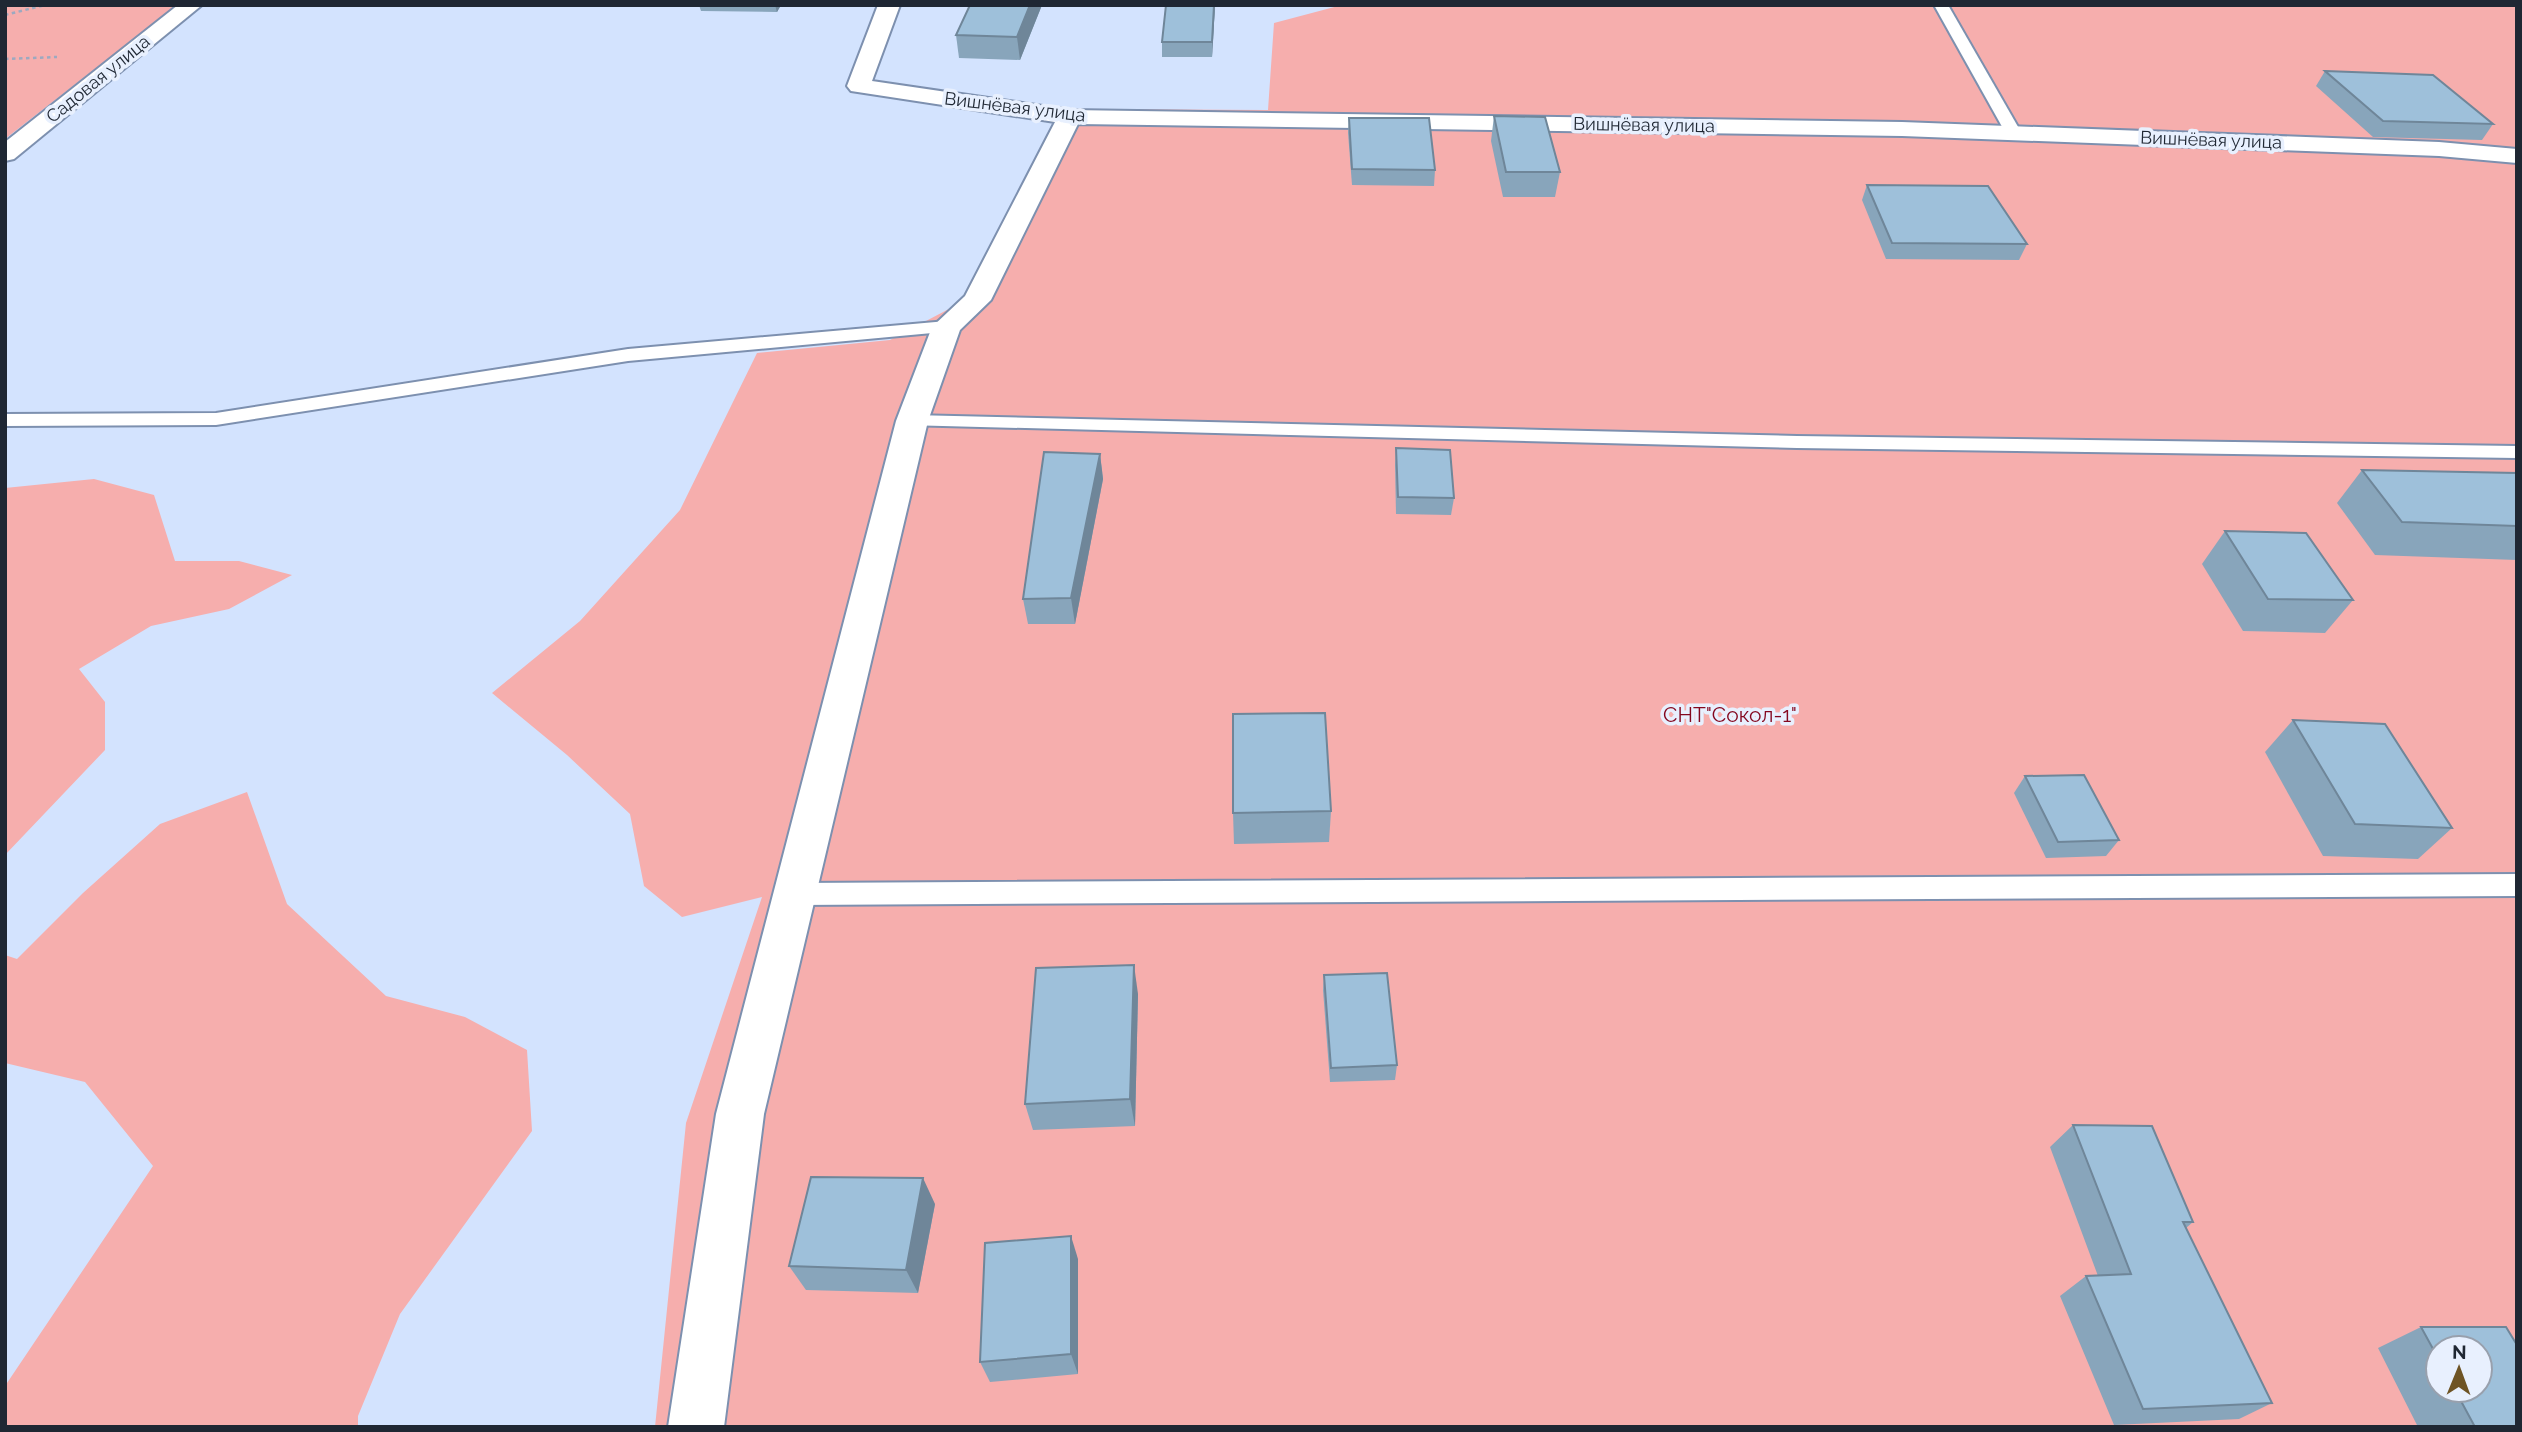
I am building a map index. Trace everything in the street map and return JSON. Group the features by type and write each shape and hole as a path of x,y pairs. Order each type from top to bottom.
{"street":[{"name":"Садовая улица","path":"5,154 192,5"},
{"name":"Вишнёвая улица","path":"889,5 859,86 1070,117 2013,132 2439,149 2517,156"},
{"path":"696,1427 740,1114 912,421 947,327 976,300 1070,117"}],"lane":[{"path":"1941,5 2013,132"},
{"path":"5,420 216,419 628,355 947,327"},
{"path":"912,421 1769,441 2517,452"},
{"path":"795,894 2517,885"}],"path":[{"path":"5,15 45,5"},
{"path":"5,59 58,57"}],"green space":[{"path":"5,5 177,5 5,139"},
{"name":"СНТ\"Сокол-1\"","path":"1342,5 2517,5 2517,1427 655,1427 686,1123 762,897 682,917 644,886 630,814 567,755 492,693 580,621 680,510 757,353 890,340 981,292 1073,109 1268,110 1274,23"},
{"path":"94,479 154,495 175,561 239,561 292,575 229,609 151,626 79,669 105,702 105,750 5,855 5,488"},
{"path":"247,792 287,904 386,996 465,1017 527,1050 532,1131 400,1314 358,1416 358,1427 5,1427 5,1386 153,1166 85,1082 5,1063 5,955 17,959 83,893 160,824"}],"building":[{"path":"970,5 1030,5 1017,37 956,35"},
{"path":"1166,5 1214,5 1212,42 1162,42"},
{"path":"2325,71 2433,75 2493,124 2383,121"},
{"path":"1494,116 1545,117 1560,172 1506,172"},
{"path":"1349,118 1429,118 1435,170 1352,169"},
{"path":"1867,185 1988,186 2027,244 1892,243"},
{"path":"1396,448 1450,450 1454,498 1398,497"},
{"path":"1044,452 1100,454 1071,598 1023,599"},
{"path":"2362,470 2517,473 2517,526 2402,522"},
{"path":"2225,531 2306,533 2353,600 2268,599"},
{"path":"1325,713 1331,811 1233,813 1233,714"},
{"path":"2293,720 2385,724 2452,828 2355,824"},
{"path":"2084,775 2119,840 2058,842 2025,776"},
{"path":"1134,965 1130,1099 1025,1104 1036,968"},
{"path":"1387,973 1397,1065 1331,1068 1324,975"},
{"path":"2073,1125 2152,1126 2193,1222 2183,1222 2272,1403 2143,1409 2086,1276 2131,1274"},
{"path":"811,1177 923,1178 906,1270 789,1266"},
{"path":"1071,1236 1071,1354 980,1362 985,1243"},
{"path":"2421,1327 2506,1327 2517,1345 2517,1427 2475,1427 2463,1404 2494,1404 2494,1334 2425,1334"}]}
